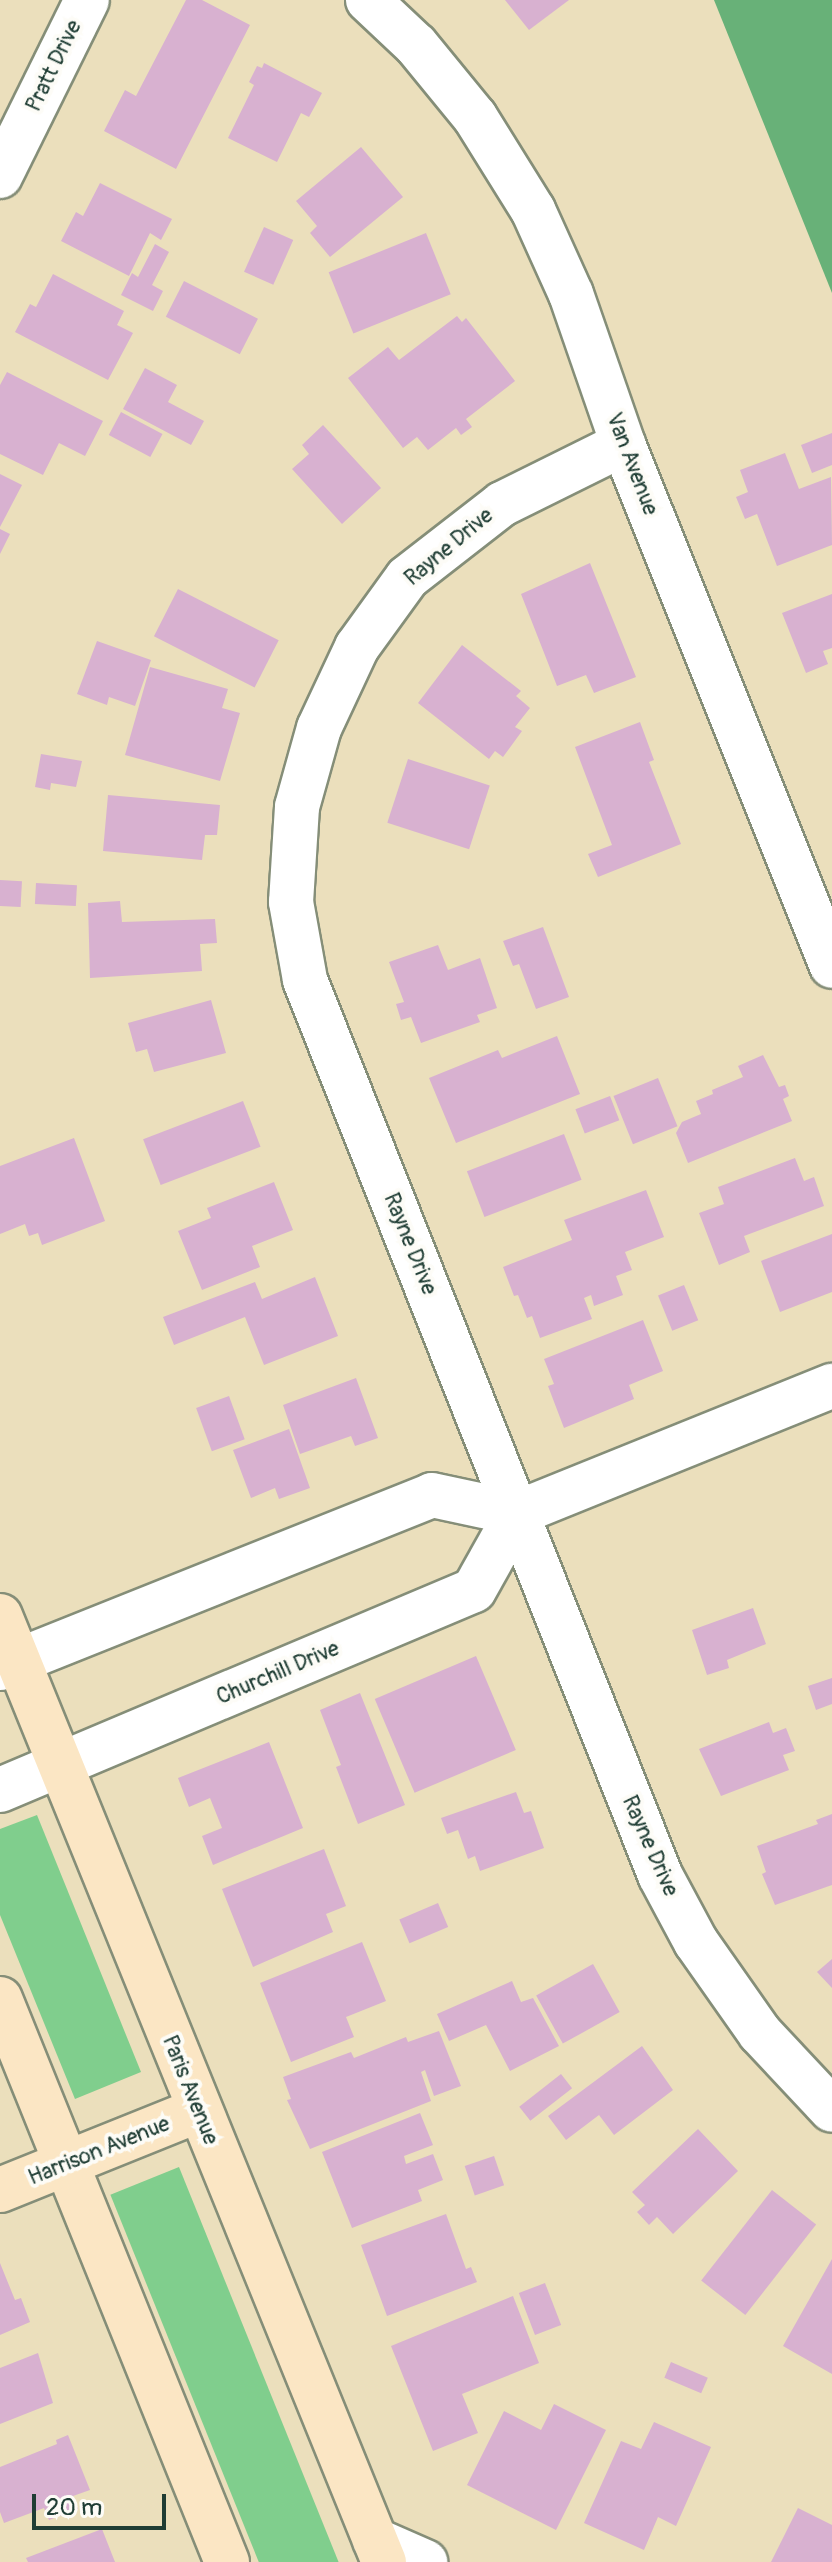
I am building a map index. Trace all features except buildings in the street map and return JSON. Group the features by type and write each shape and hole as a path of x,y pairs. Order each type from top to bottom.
{"street":[{"name":"Pratt Drive","path":"0,176 87,0"},
{"name":"Van Avenue","path":"368,0 416,45 475,117 533,210 571,294 623,444 832,966"},
{"name":"Rayne Drive","path":"623,444 502,504 407,578 357,647 319,728 297,807 291,902 305,980 660,1875 688,1929 760,2033 832,2110"},
{"path":"9,1664 432,1495 517,1513 832,1386"},
{"name":"Churchill Drive","path":"0,1790 474,1590 517,1513"},
{"name":"Paris Avenue","path":"0,1616 9,1664 60,1766 379,2551"},
{"path":"0,1999 227,2562"},
{"name":"Harrison Avenue","path":"0,2190 199,2110"},
{"path":"379,2551 425,2562"}],"green space":[{"path":"714,0 832,0 832,293"},
{"path":"37,1815 141,2072 75,2099 0,1915 0,1829"},
{"path":"179,2167 339,2562 259,2562 110,2195"}]}
